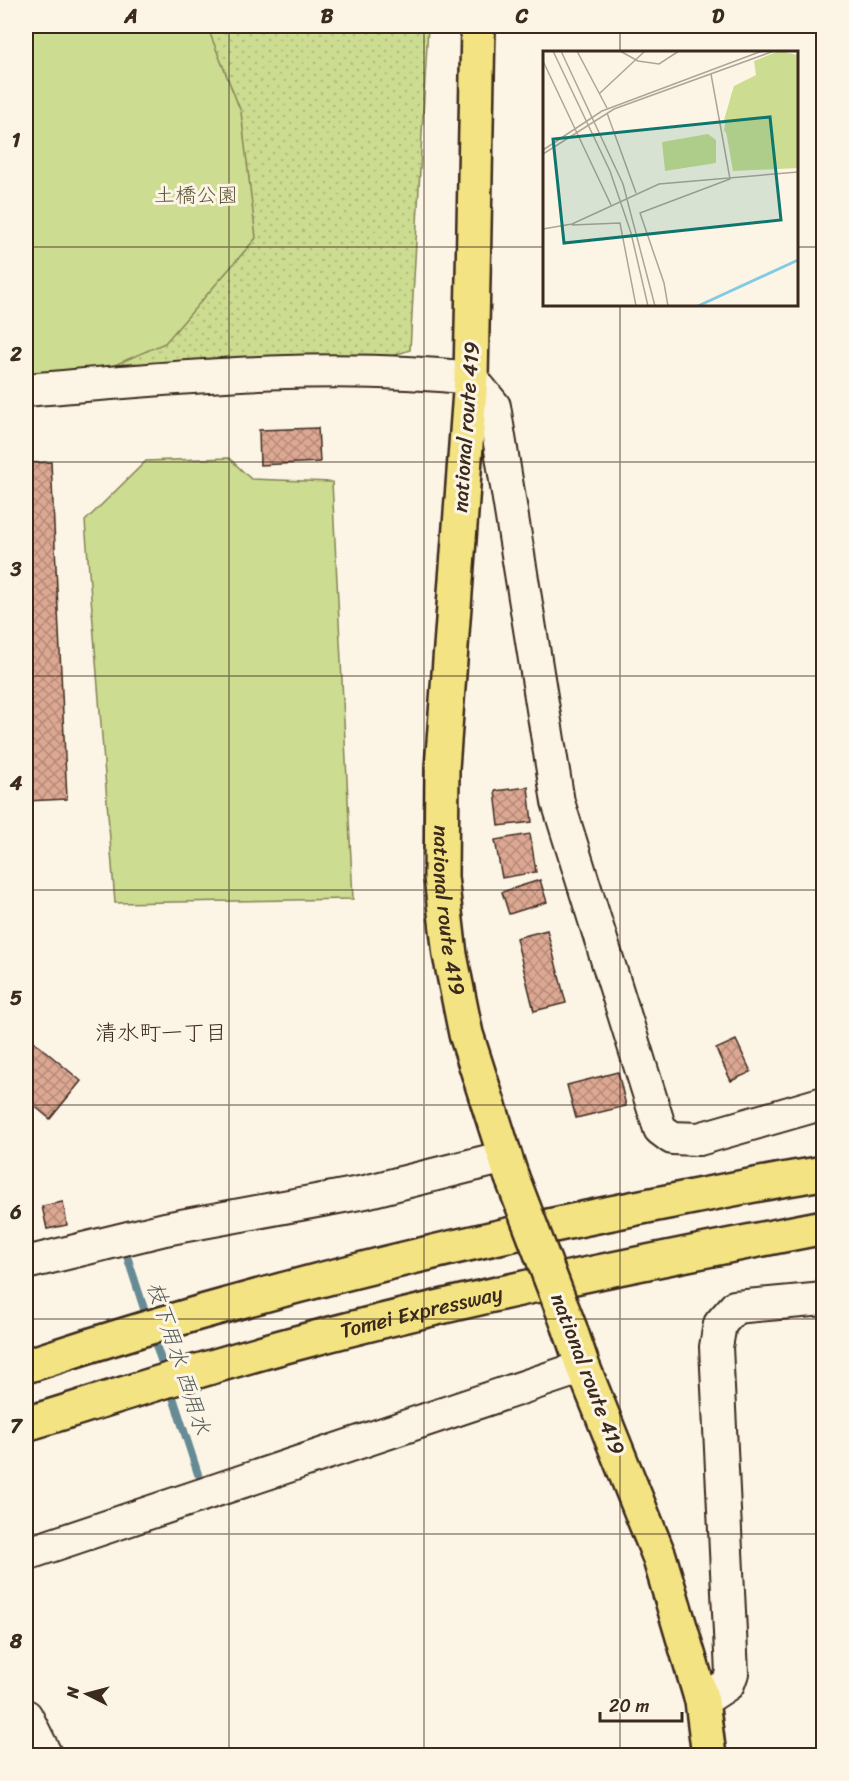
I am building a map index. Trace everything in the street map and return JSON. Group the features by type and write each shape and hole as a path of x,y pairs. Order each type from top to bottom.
{"highway":[{"name":"national route 419","path":"478,26 471,378 442,768 441,877 450,956 466,1034 508,1166 583,1366 659,1556 702,1701 709,1755"},
{"path":"26,1366 130,1332 423,1253 593,1216 824,1173"},
{"name":"Tomei Expressway","path":"26,1424 303,1341 413,1313 606,1270 824,1227"}],"street":[{"path":"26,390 267,373 414,372 471,378 494,406 558,802 660,1130 672,1138 699,1139 824,1103"},
{"path":"26,1263 165,1229 508,1166"},
{"path":"702,1701 728,1684 732,1673 716,1347 720,1324 735,1307 824,1299"},
{"path":"26,1554 583,1366"},
{"path":"26,1716 46,1755"}],"green space":[{"name":"土橋公園","path":"26,26 428,26 410,350 392,356 26,373"},
{"path":"26,26 207,26 241,112 256,238 165,343 67,386 26,373"},
{"path":"229,458 251,479 332,482 353,899 115,903 85,521 146,461"}],"building":[{"path":"318,428 320,462 260,465 259,430"},
{"path":"51,462 67,799 26,801 26,463"},
{"path":"528,787 532,822 499,826 495,791"},
{"path":"530,834 536,872 502,878 495,840"},
{"path":"540,880 547,902 509,914 502,892"},
{"path":"547,930 566,1003 534,1011 516,938"},
{"path":"26,1035 81,1081 50,1119 26,1099"},
{"path":"736,1040 751,1072 731,1081 716,1049"},
{"path":"618,1072 626,1106 576,1118 567,1085"},
{"path":"63,1202 67,1225 47,1229 42,1206"}],"waterway":[{"name":"枝下用水 西用水","path":"126,1253 148,1321"},
{"name":"枝下用水 西用水","path":"152,1333 166,1375"},
{"name":"枝下用水 西用水","path":"170,1388 198,1474"}],"district":[{"name":"清水町一丁目","path":"161,1032"}]}
